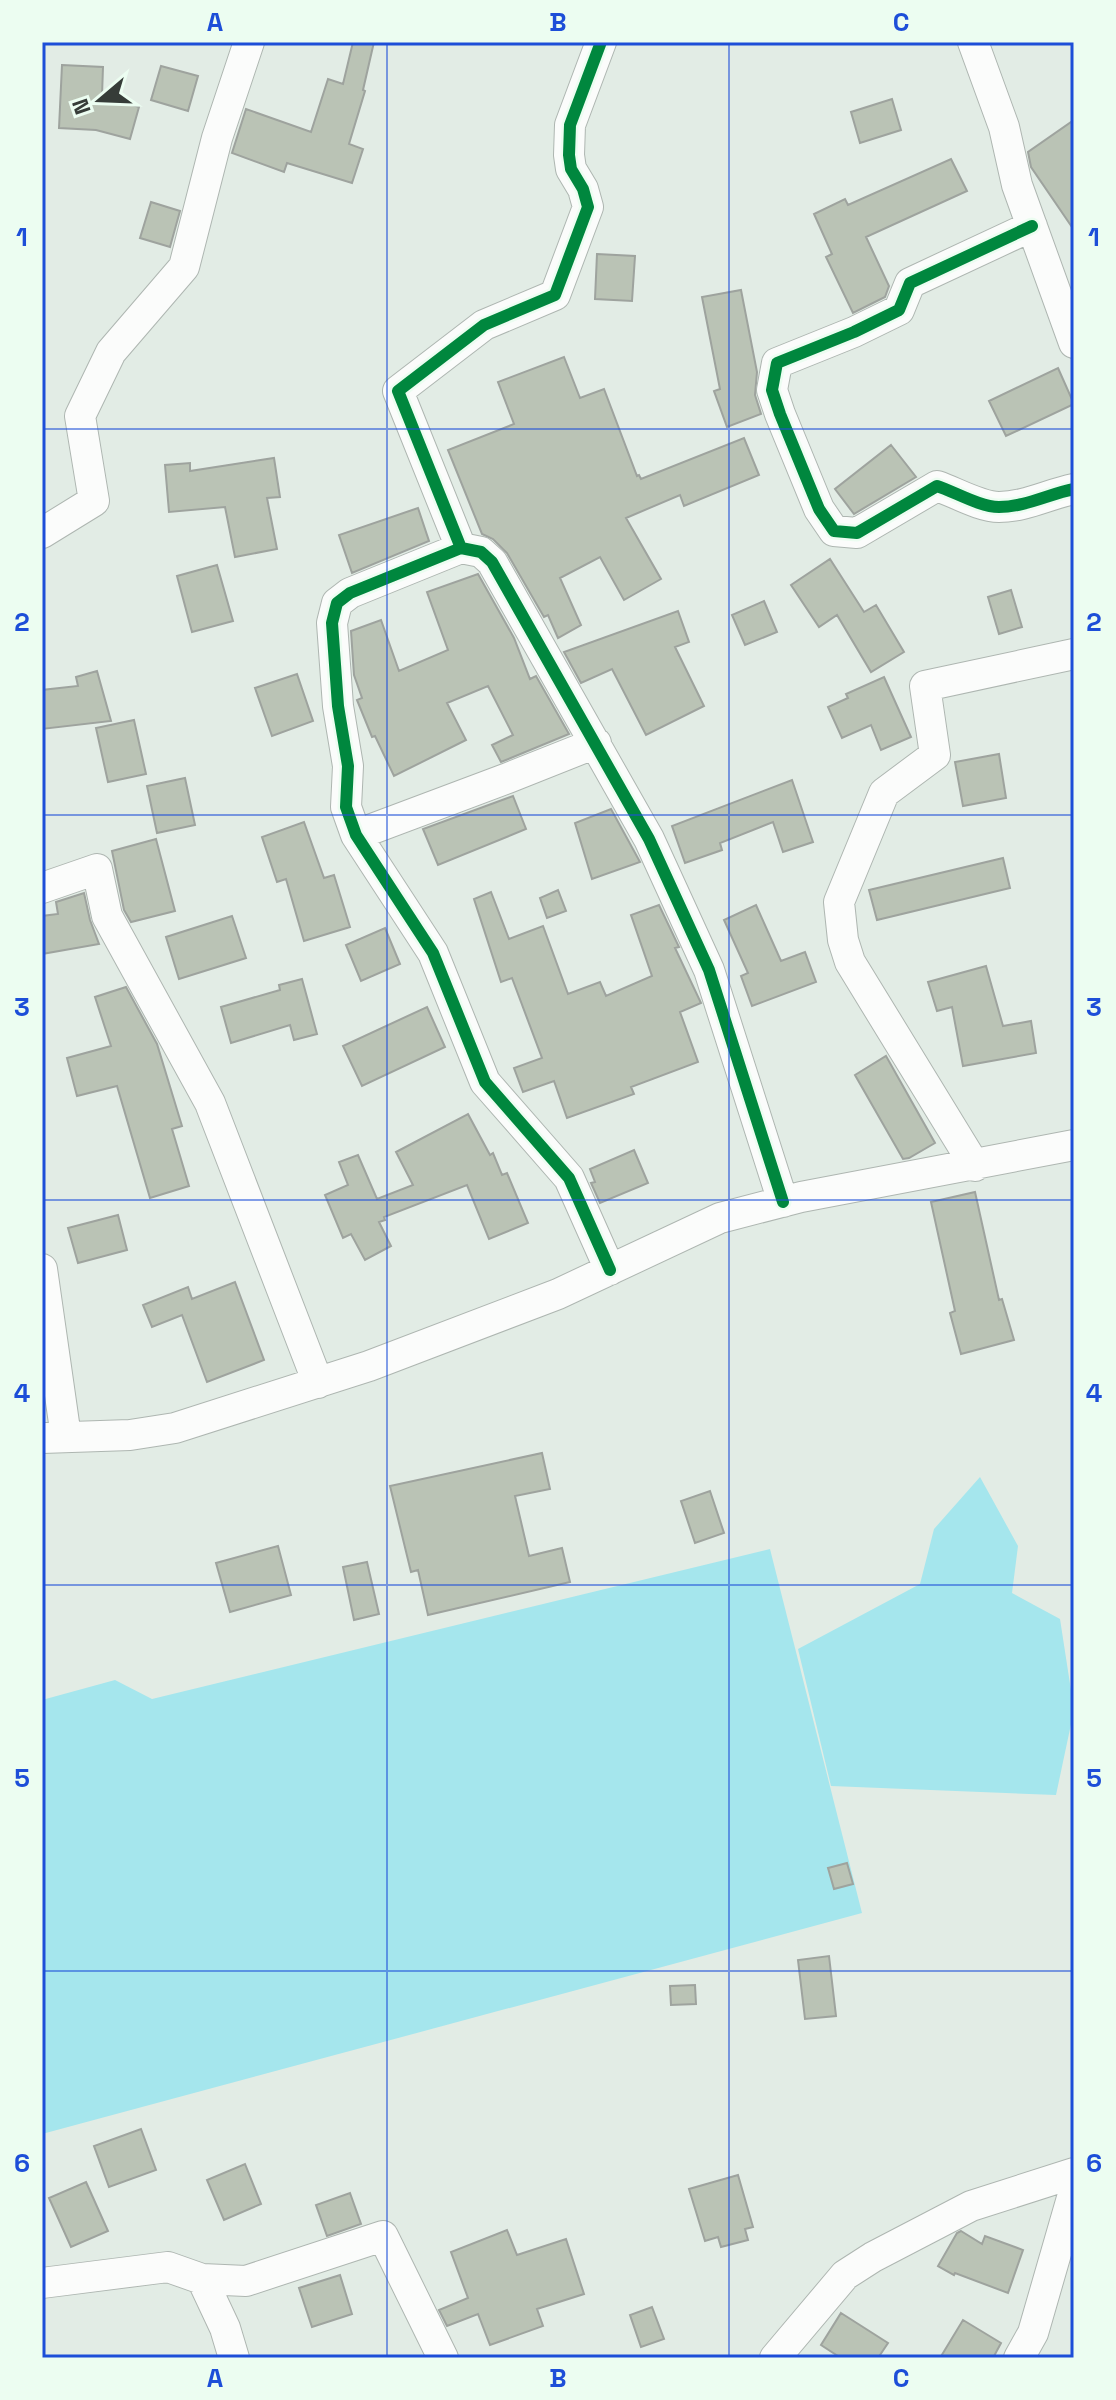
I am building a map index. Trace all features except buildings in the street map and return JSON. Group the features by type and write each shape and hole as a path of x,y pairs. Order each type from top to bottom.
{"street":[{"path":"42,533 94,501 80,416 111,352 184,267 217,138 249,42"},
{"path":"461,548 398,391 484,325 555,295 588,207 583,189 571,169 570,125 601,42"},
{"path":"973,42 1004,127 1017,185 1074,343"},
{"path":"1032,226 910,283 899,310 777,363 772,390 819,509 834,531 857,533 937,486 995,507 1024,504 1074,489"},
{"path":"610,1270 569,1178 485,1082 433,953 356,835 346,807 348,766 338,706 332,623 337,603 350,593 461,548 481,552 492,562 649,839 709,970 783,1202"},
{"path":"975,1166 850,962 843,940 839,902 884,793 935,755 925,686 1074,654"},
{"path":"356,835 596,743"},
{"path":"42,888 97,869 107,916 210,1103 318,1383"},
{"path":"42,1269 54,1437 130,1435 175,1428 369,1366 558,1294 720,1218 783,1202 1074,1145"},
{"path":"775,2358 845,2275 873,2257 971,2206 1074,2173"},
{"path":"1019,2358 1033,2333 1074,2191"},
{"path":"42,2283 168,2267 202,2279 246,2281 383,2236 443,2358"},
{"path":"202,2279 225,2328 234,2358"}],"water":[{"path":"980,1477 1018,1546 1012,1593 1060,1619 1074,1710 1056,1795 831,1786 798,1649 920,1584 934,1529"},
{"path":"770,1549 862,1913 42,2134 42,1700 115,1680 152,1699"}],"cycle path":[{"path":"461,548 398,391 484,325 555,295 588,207 583,189 571,169 570,125 601,42"},
{"path":"1032,226 910,283 899,310 777,363 772,390 819,509 834,531 857,533 937,486 976,502 999,507 1018,505 1074,489"},
{"path":"610,1270 569,1178 485,1082 433,953 356,835 346,807 348,766 338,706 332,623 337,603 350,593 461,548 481,552 492,562 649,839 709,970 783,1202"}]}
